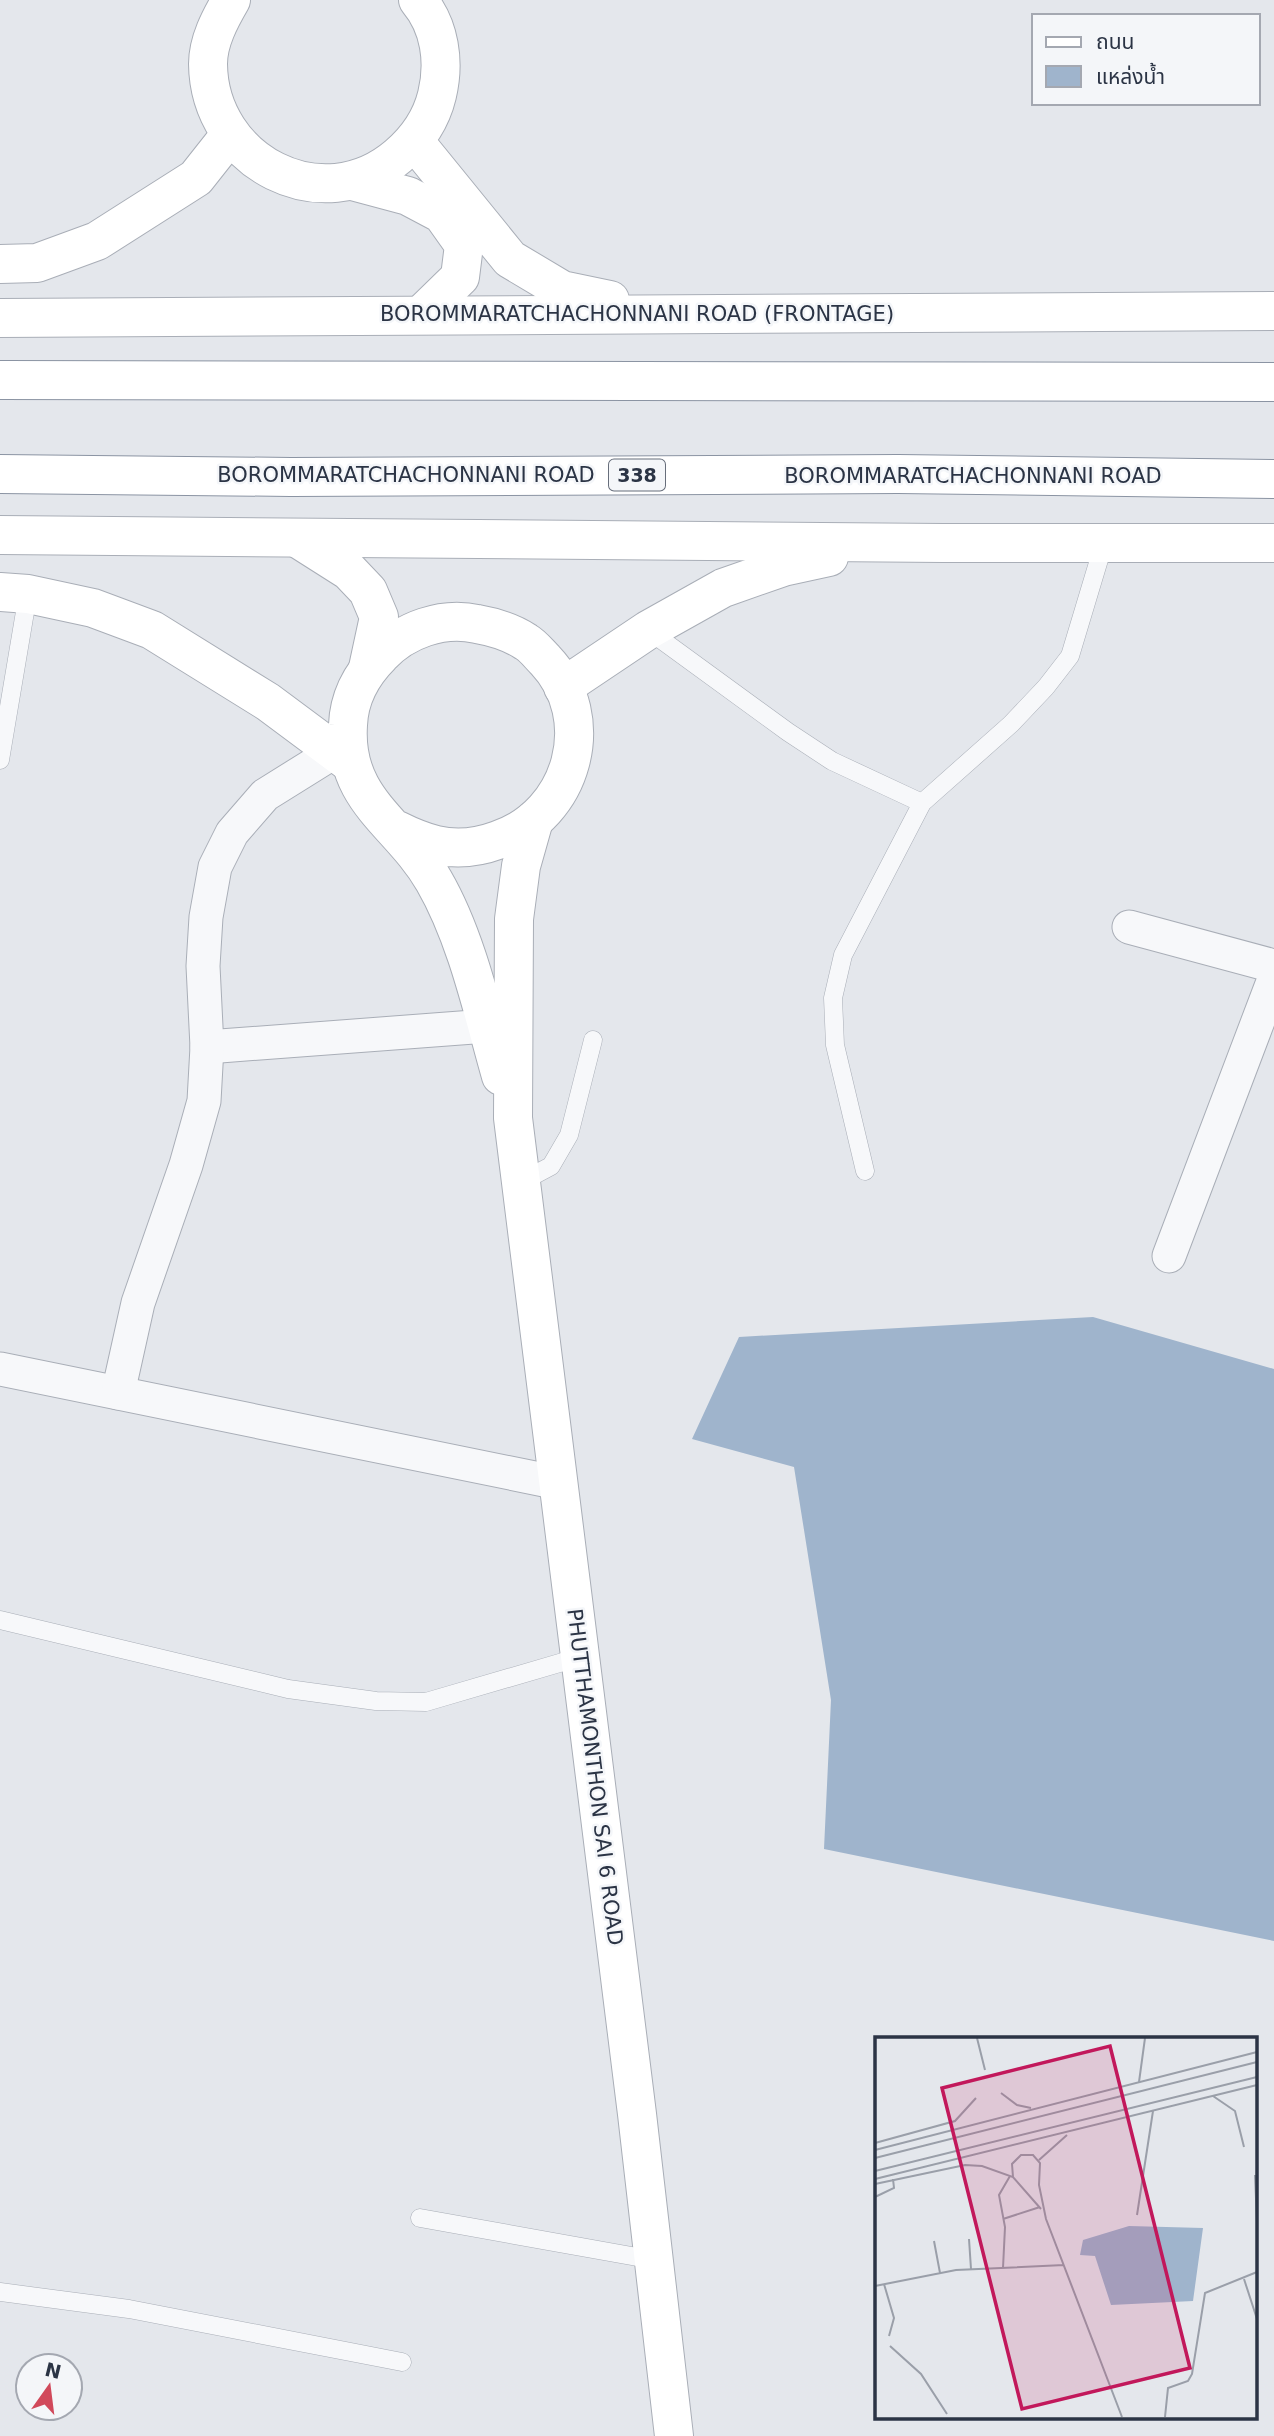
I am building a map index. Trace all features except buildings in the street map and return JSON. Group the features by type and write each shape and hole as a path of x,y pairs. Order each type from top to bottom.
{"main road":[{"path":"231,0 216,25 208,63 213,100 230,135 254,160 284,176 318,184 352,181 387,166 415,142 433,111 442,77 439,42 425,9 418,0"},
{"path":"0,264 37,263 97,241 195,178 230,135"},
{"path":"415,142 510,259 562,290 599,299 720,315"},
{"path":"352,181 408,196 442,214 464,245 460,277 422,314"},
{"name":"BOROMMARATCHACHONNANI ROAD (FRONTAGE)","path":"0,318 1274,311"},
{"path":"0,380 1274,382"},
{"name":"BOROMMARATCHACHONNANI ROAD","path":"0,474 291,477 898,474 1274,479"},
{"path":"0,535 1274,543"},
{"path":"297,538 349,571 368,591 379,617 368,668"},
{"path":"563,687 648,630 723,589 783,567 841,555 943,543"},
{"path":"14,593 93,608 152,629 268,702 342,757 359,785 383,817 397,830 434,881 465,951 513,1118"},
{"path":"342,757 347,743 348,717 354,695 368,668 386,648 411,632 448,621 474,623 504,630 528,643 556,671 572,707 575,736 568,775 548,809 515,835 478,847 438,846 397,830"},
{"path":"513,1118 514,919 521,866 534,820"},
{"name":"PHUTTHAMONTHON SAI 6 ROAD","path":"513,1118 674,2436"}],"street":[{"path":"118,1393 138,1303 186,1165 204,1101 207,1047 205,929 215,867 232,833 265,795 342,757"},
{"path":"1129,927 1274,965"},
{"path":"1169,1255 1274,979"},
{"path":"207,1047 487,1026"},
{"path":"0,1369 559,1483"}],"lane":[{"path":"865,1171 835,1045 833,998 843,955 922,803 1011,723 1046,687 1070,656 1104,543"},
{"path":"0,760 14,593"},
{"path":"648,630 832,761 922,803"},
{"path":"521,1182 551,1166 569,1135 593,1040"},
{"path":"0,1620 288,1689 376,1701 426,1702 580,1657"},
{"path":"420,2218 653,2260"},
{"path":"0,2292 129,2309 402,2362"}],"water":[{"path":"1093,1317 1274,1369 1274,1941 824,1849 831,1700 794,1467 692,1439 739,1337"}]}
